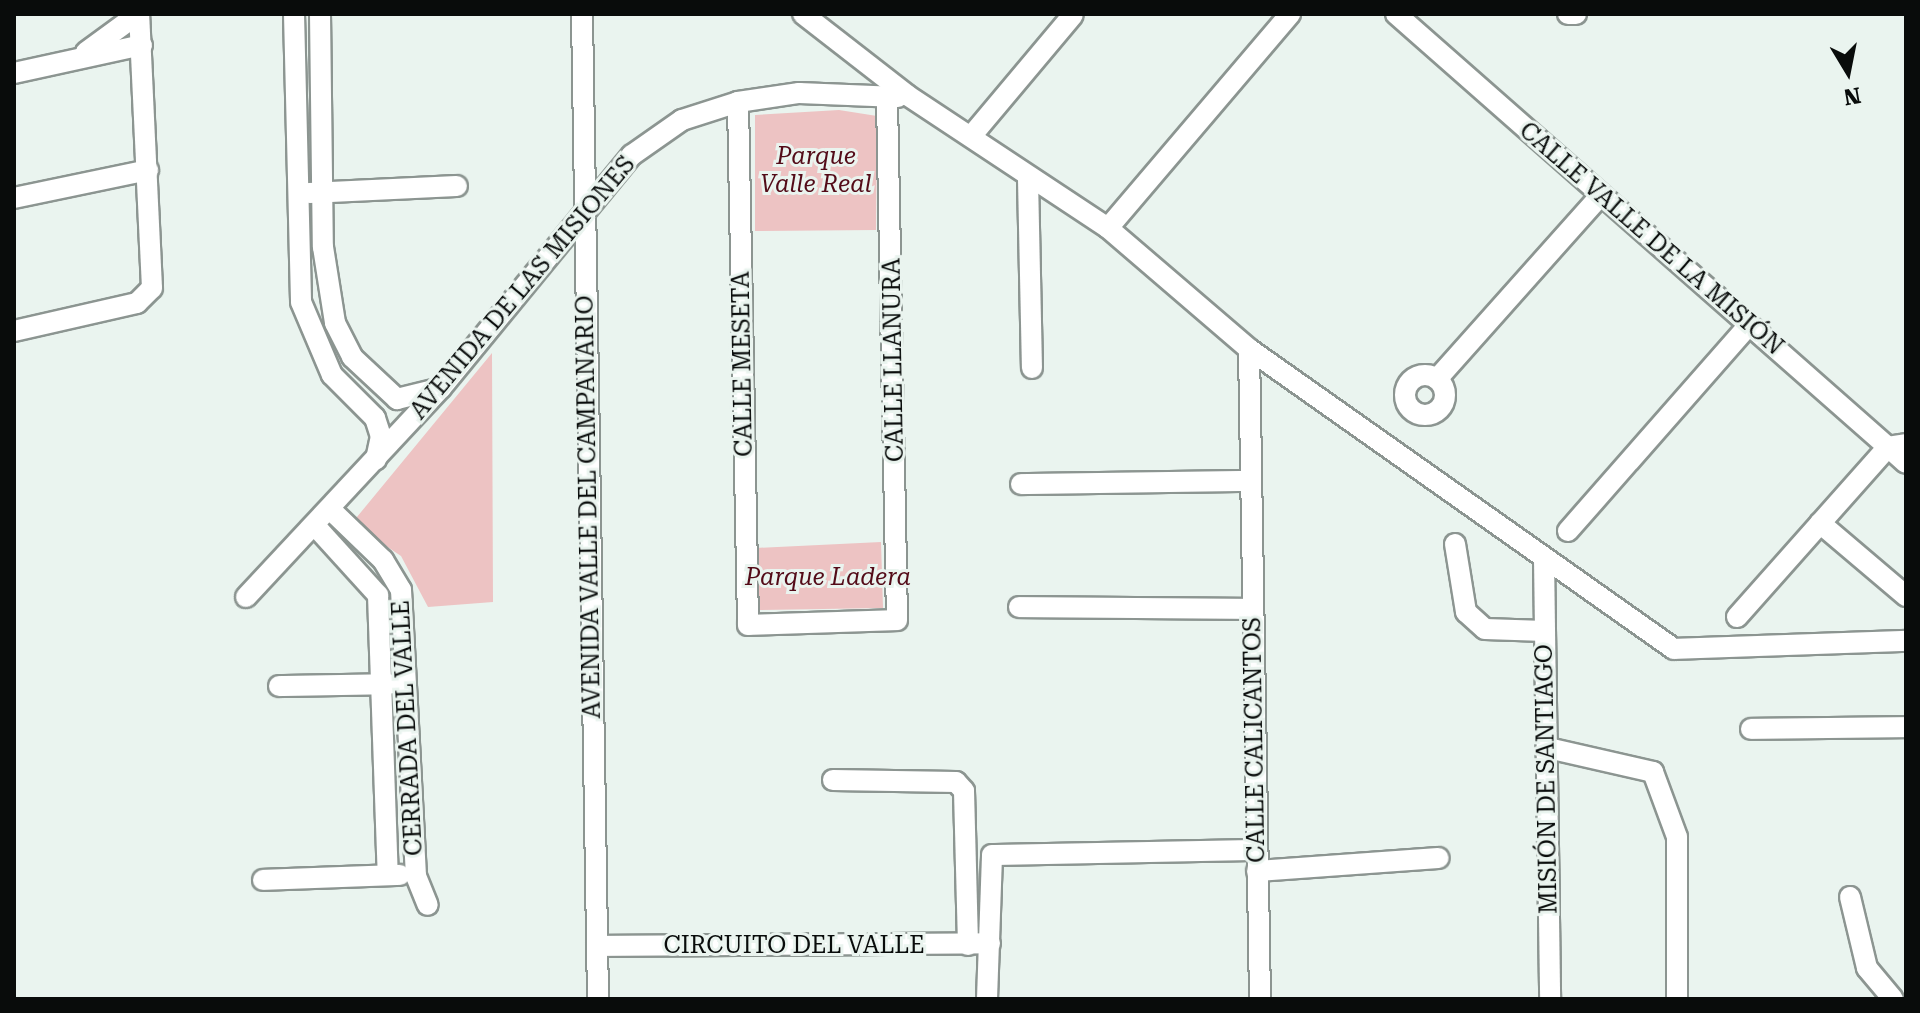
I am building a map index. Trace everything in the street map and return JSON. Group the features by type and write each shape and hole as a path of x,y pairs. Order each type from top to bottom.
{"street":[{"path":"14,331 146,295 154,277 138,14 80,57"},
{"path":"294,14 301,302 311,338 335,378 375,418 381,436 374,463"},
{"path":"320,14 322,192 327,293 356,363 397,399 441,388"},
{"name":"AVENIDA VALLE DEL CAMPANARIO","path":"582,14 598,999"},
{"path":"803,14 897,97 973,134 1028,179 1108,228 1249,349 1674,649 1906,641"},
{"path":"1108,228 1290,14"},
{"name":"CALLE VALLE DE LA MISIÓN","path":"1396,14 1749,325 1897,445 1906,463"},
{"path":"1568,14 1576,14"},
{"path":"973,134 1073,15"},
{"path":"14,73 142,45"},
{"name":"AVENIDA DE LAS MISIONES","path":"246,597 317,528 441,388 583,219 632,155 682,120 738,102 799,93 897,97"},
{"name":"CALLE LLANURA","path":"748,625 897,620 897,97"},
{"name":"CALLE MESETA","path":"738,102 748,625"},
{"path":"14,198 148,170"},
{"path":"1028,179 1032,368"},
{"path":"296,194 457,186"},
{"path":"1437,379 1601,195"},
{"path":"1568,531 1749,325"},
{"name":"CALLE CALICANTOS","path":"1249,349 1247,481 1260,999"},
{"path":"335,378 356,363"},
{"path":"1737,617 1820,523 1897,445"},
{"path":"1021,484 1247,481"},
{"name":"CERRADA DEL VALLE","path":"332,511 383,560 401,590 416,876 428,905"},
{"path":"1820,523 1906,596"},
{"name":"CERRADA DEL VALLE","path":"317,528 378,595 378,683 388,875 416,876"},
{"path":"1455,544 1466,612 1485,629 1545,631"},
{"name":"MISIÓN DE SANTIAGO","path":"1544,558 1550,999"},
{"path":"378,595 401,590"},
{"path":"1019,607 1252,609"},
{"path":"279,686 378,683 405,687"},
{"path":"1751,729 1906,727"},
{"path":"1548,748 1653,772 1677,837 1677,999"},
{"path":"833,780 956,782 964,791 968,945"},
{"path":"987,999 992,855 1256,860 1439,858"},
{"path":"263,880 388,875"},
{"path":"1850,897 1871,999"},
{"name":"CIRCUITO DEL VALLE","path":"597,946 990,943"},
{"path":"1867,968 1893,999"}],"green space":[{"name":"Parque Valle Real","path":"839,110 877,116 876,230 755,231 755,115"},
{"path":"492,353 493,602 428,607 401,556 352,523"},
{"name":"Parque Ladera","path":"881,542 883,608 760,610 756,548"}]}
